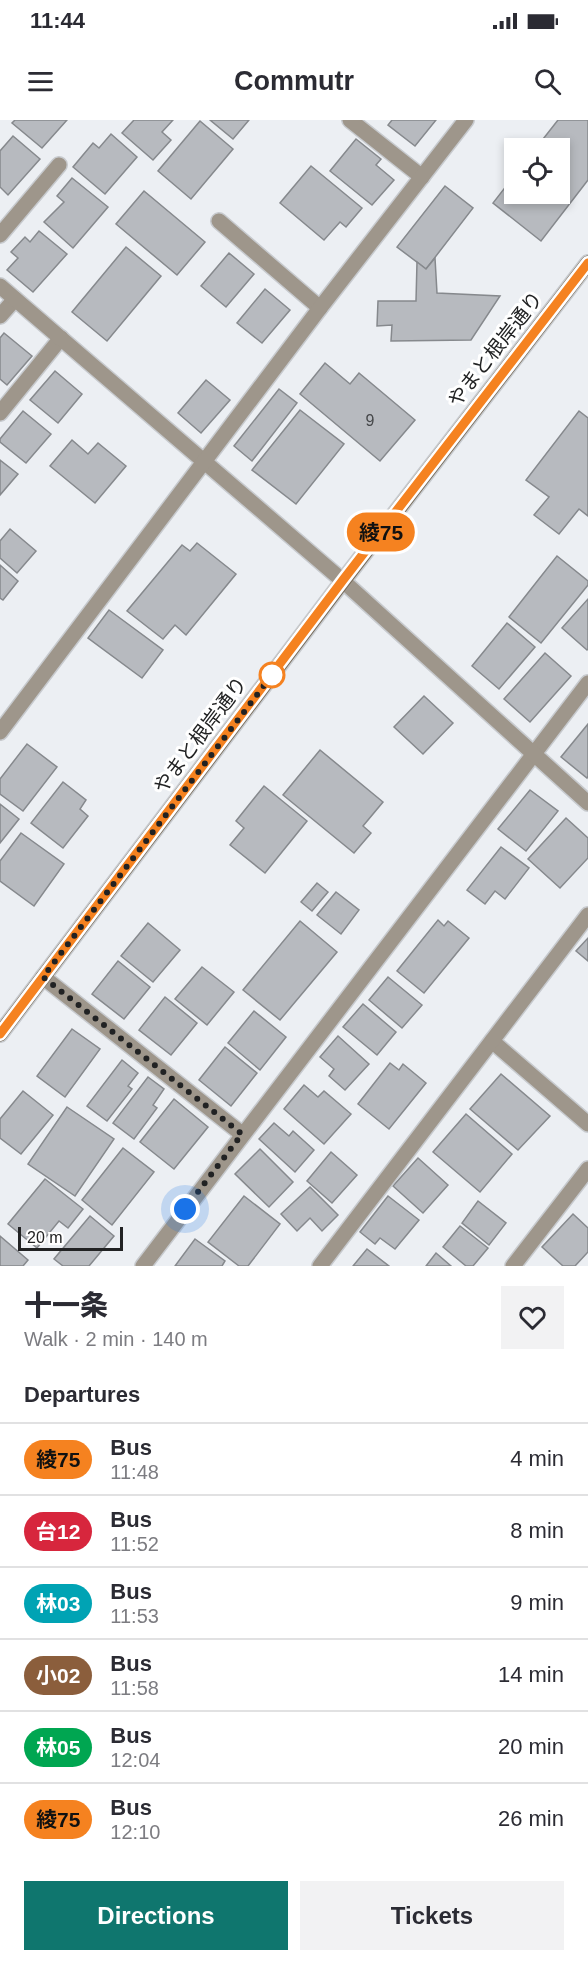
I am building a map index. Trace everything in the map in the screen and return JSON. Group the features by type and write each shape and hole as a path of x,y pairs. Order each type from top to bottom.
{"street":[{"path":"350,120 422,177"},
{"path":"0,732 320,308 466,120"},
{"path":"0,235 59,165"},
{"path":"219,221 320,308"},
{"name":"やまと根岸通り","path":"0,1034 343,580 588,263"},
{"path":"0,286 343,580 588,803"},
{"path":"0,316 15,298"},
{"path":"0,413 61,338"},
{"path":"143,1266 588,683"},
{"path":"321,1266 588,915"},
{"path":"43,977 242,1134"},
{"path":"492,1041 588,1124"},
{"path":"513,1266 588,1168"}],"building":[{"path":"15,120 67,120 42,148 12,123"},
{"path":"134,120 173,120 162,132 171,140 153,160 122,133"},
{"path":"210,120 249,120 233,139"},
{"path":"392,120 436,120 415,146 388,125"},
{"path":"558,120 588,120 588,180 570,203 570,138 544,138"},
{"path":"200,121 233,149 191,199 158,171"},
{"path":"111,134 137,157 105,194 73,167 93,143 99,148"},
{"path":"13,136 40,159 8,195 0,187 0,151"},
{"path":"356,139 381,159 376,165 394,180 372,205 330,171"},
{"path":"311,166 362,208 346,227 340,222 324,240 280,203"},
{"path":"72,178 108,207 73,248 44,222 64,202 57,196"},
{"path":"445,186 473,208 426,269 397,247"},
{"path":"504,189 504,204 570,204 541,241 493,203"},
{"path":"144,191 205,242 177,275 116,224"},
{"path":"39,231 67,254 33,292 7,270 18,258 11,252 25,237 30,242"},
{"path":"126,247 161,276 107,341 72,312"},
{"path":"229,253 254,274 226,307 201,286"},
{"path":"435,258 437,293 500,296 471,340 391,341 392,325 377,326 378,301 416,301 417,262 426,269"},
{"path":"265,289 290,310 262,343 237,323"},
{"path":"4,333 32,356 7,385 0,379 0,338"},
{"path":"325,363 350,384 359,373 415,420 380,461 300,394"},
{"path":"55,371 82,394 58,423 30,400"},
{"path":"206,380 230,400 201,433 178,413"},
{"path":"279,389 297,403 252,461 234,446"},
{"path":"300,410 344,444 296,504 252,470"},
{"path":"23,411 51,434 26,463 0,442"},
{"path":"579,411 588,418 588,516 579,509 559,534 534,515 549,497 526,480"},
{"path":"72,440 88,454 98,443 126,466 95,503 50,466"},
{"path":"0,460 18,474 0,495"},
{"path":"10,529 36,551 17,573 0,558 0,541"},
{"path":"197,543 236,574 186,635 175,625 163,639 127,611 182,545 190,551"},
{"path":"557,556 588,581 588,585 541,643 509,617"},
{"path":"0,565 18,581 3,600 0,598"},
{"path":"588,599 588,649 587,650 562,628"},
{"path":"109,610 163,650 142,678 88,638"},
{"path":"507,623 535,647 499,689 472,666"},
{"path":"545,653 571,676 530,722 504,699"},
{"path":"424,696 453,723 423,754 394,727"},
{"path":"588,724 588,776 587,778 561,757"},
{"path":"27,744 57,767 23,811 0,794 0,779"},
{"path":"320,750 383,802 363,826 371,833 354,853 283,795"},
{"path":"63,782 86,800 80,809 88,816 63,848 31,823"},
{"path":"264,786 307,821 265,873 230,845 244,828 236,821"},
{"path":"530,790 558,811 526,851 498,829"},
{"path":"0,804 19,819 0,843"},
{"path":"566,818 588,838 588,858 560,888 528,859"},
{"path":"21,833 64,864 34,906 0,881 0,861"},
{"path":"501,847 529,868 505,899 495,891 485,904 467,890"},
{"path":"317,883 328,892 312,911 301,902"},
{"path":"336,892 359,910 341,934 317,915"},
{"path":"438,920 444,926 448,921 469,938 424,993 397,971"},
{"path":"300,921 337,952 280,1020 243,990"},
{"path":"148,923 180,950 153,982 121,956"},
{"path":"588,938 588,961 576,951"},
{"path":"118,961 150,987 124,1019 92,994"},
{"path":"202,967 234,992 207,1025 175,999"},
{"path":"388,977 422,1005 402,1028 369,1000"},
{"path":"165,997 197,1023 171,1055 139,1030"},
{"path":"363,1004 396,1032 377,1055 343,1027"},
{"path":"254,1011 286,1037 260,1070 228,1043"},
{"path":"72,1029 100,1049 65,1097 37,1076"},
{"path":"338,1036 369,1064 345,1090 329,1076 334,1069 320,1057"},
{"path":"225,1047 257,1073 231,1106 199,1080"},
{"path":"122,1060 138,1073 128,1086 132,1089 107,1121 87,1106"},
{"path":"390,1063 399,1070 403,1064 426,1083 389,1129 358,1104"},
{"path":"501,1074 550,1116 518,1150 470,1109"},
{"path":"148,1077 164,1089 153,1105 157,1108 134,1139 113,1123"},
{"path":"304,1085 318,1097 324,1091 351,1114 324,1144 284,1109"},
{"path":"23,1091 53,1115 21,1154 0,1138 0,1119"},
{"path":"174,1099 208,1127 174,1169 140,1142"},
{"path":"67,1107 114,1139 75,1196 28,1164"},
{"path":"466,1114 512,1154 480,1192 433,1152"},
{"path":"274,1123 289,1136 293,1131 314,1150 295,1172 259,1139"},
{"path":"123,1148 154,1172 112,1225 82,1200"},
{"path":"260,1149 293,1182 269,1207 235,1174"},
{"path":"331,1152 357,1175 332,1203 307,1181"},
{"path":"418,1158 448,1185 423,1213 393,1186"},
{"path":"45,1179 83,1209 68,1228 59,1221 37,1248 8,1224"},
{"path":"310,1187 338,1215 322,1231 310,1218 297,1231 281,1214"},
{"path":"244,1196 280,1224 248,1266 239,1266 208,1242"},
{"path":"388,1196 419,1220 395,1249 380,1238 375,1244 360,1232"},
{"path":"478,1201 506,1223 489,1245 462,1223"},
{"path":"573,1214 588,1228 588,1252 575,1266 563,1266 542,1247"},
{"path":"90,1216 114,1236 89,1266 63,1266 54,1259"},
{"path":"460,1226 488,1248 473,1266 466,1266 443,1247"},
{"path":"0,1236 28,1260 23,1266 0,1266"},
{"path":"195,1239 225,1261 222,1266 175,1266"},
{"path":"367,1249 389,1266 353,1266"},
{"path":"436,1253 451,1266 426,1266"}],"bus line":[{"name":"綾75","path":"0,1034 343,580 588,263"}],"route":[{"path":"185,1209 242,1134 43,977 272,675"}]}
